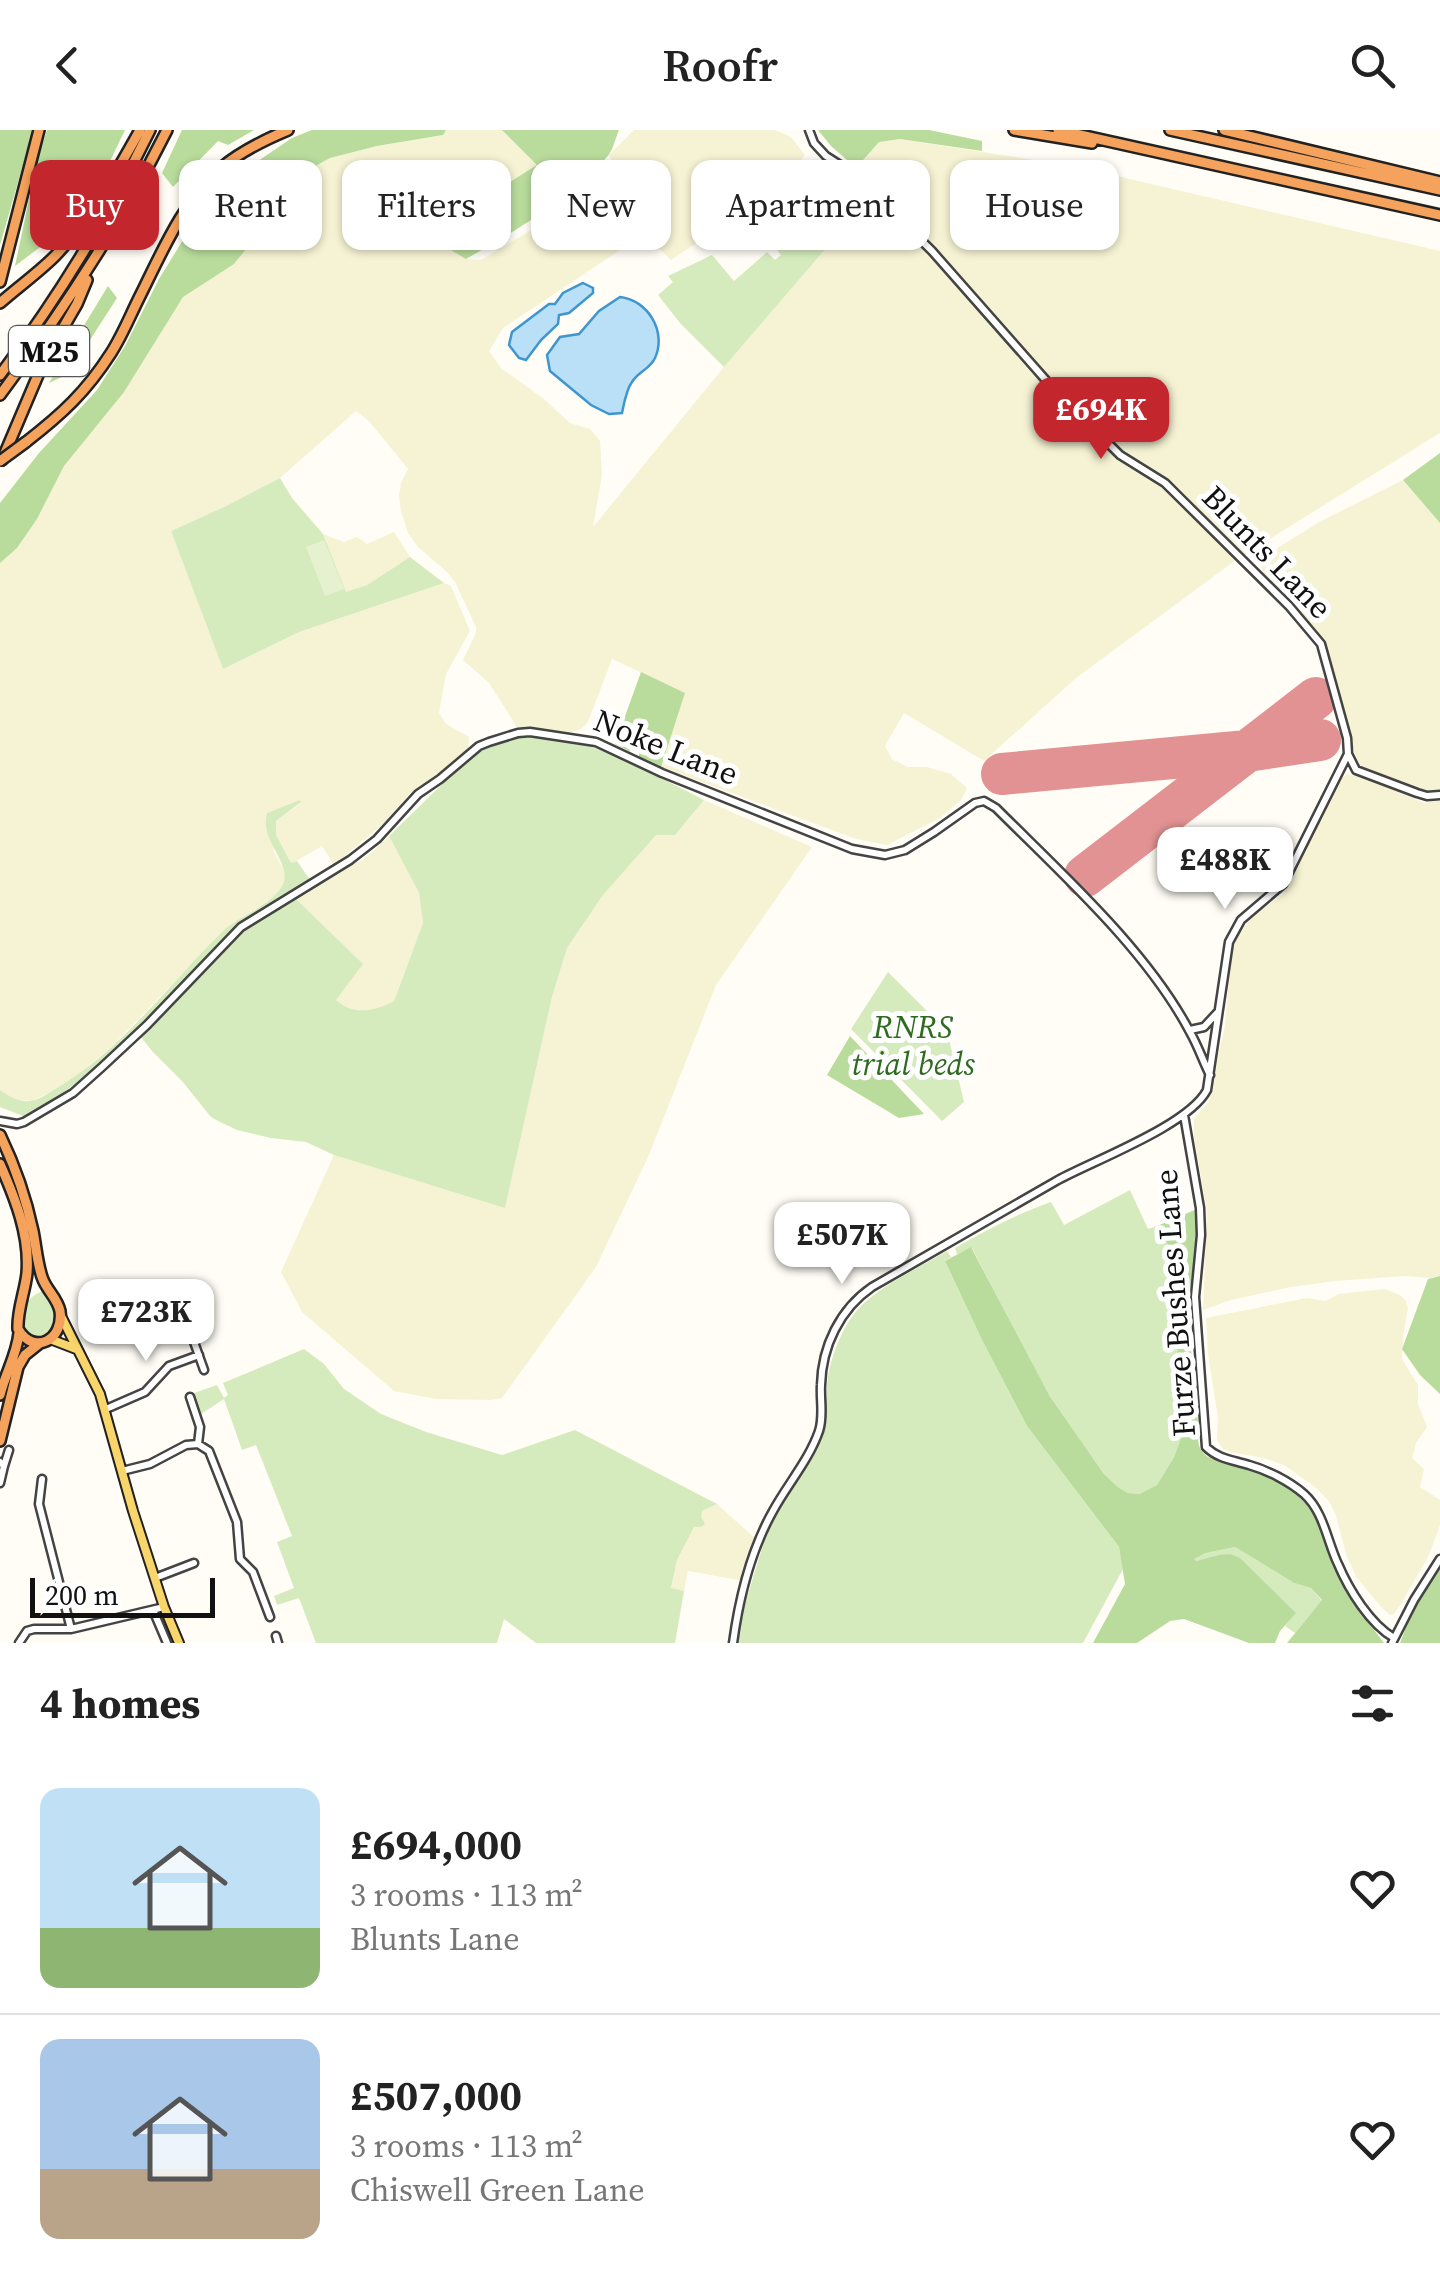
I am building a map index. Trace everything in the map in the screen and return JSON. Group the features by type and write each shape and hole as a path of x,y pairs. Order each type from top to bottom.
{"highway":[{"path":"0,282 40,130"},
{"name":"M25","path":"0,303 55,256 71,237 92,210 140,130"},
{"name":"M25","path":"0,374 80,259 150,130"},
{"name":"M25","path":"0,395 96,260 167,130"},
{"path":"0,463 61,415 114,350 184,212 201,188 255,144 288,130"},
{"path":"1014,130 1198,162"},
{"path":"1058,130 1440,215"},
{"path":"1170,130 1440,190"},
{"path":"1224,130 1440,182"},
{"name":"M25","path":"0,463 26,398 96,260"},
{"path":"0,1135 24,1197 42,1278 58,1303 61,1316 57,1329 21,1360 0,1441"},
{"path":"0,1164 24,1232 27,1261 17,1323 18,1346 0,1395"},
{"path":"24,1296 37,1288 48,1289"},
{"path":"20,1333 28,1340 45,1341"}],"main road":[{"path":"61,1316 106,1409 164,1607 179,1643"},
{"path":"45,1341 76,1349"}],"street":[{"name":"Blunts Lane","path":"809,130 826,156 854,174 932,251 1051,386 1120,455 1165,483 1288,606 1320,644 1348,754 1356,770"},
{"name":"Noke Lane","path":"18,1124 58,1103 102,1067 241,927 350,860 377,839 418,794 479,746 530,732 596,742 662,773 852,849 885,855 905,850 975,803 984,801 996,808 1083,895 1146,966 1190,1030 1210,1075"},
{"path":"733,1643 740,1602 758,1542 820,1427 824,1362 848,1306 872,1287 1010,1208 1184,1115 1203,1098 1208,1090 1229,942 1241,920 1283,884 1348,754"},
{"path":"1338,770 1356,770 1427,796 1440,795"},
{"path":"1190,1030 1204,1027 1218,1013"},
{"name":"Furze Bushes Lane","path":"1184,1115 1200,1208 1195,1297 1206,1447 1216,1456 1262,1469 1304,1494 1359,1600 1393,1641"},
{"path":"0,1120 18,1124 5,1146"},
{"path":"194,1342 204,1370"},
{"path":"106,1409 145,1392 170,1366 199,1356"},
{"path":"190,1397 200,1428 198,1444"},
{"path":"122,1471 150,1464 186,1445 198,1444 211,1454 237,1522 240,1559 252,1572 270,1616"},
{"path":"0,1483 8,1450"},
{"path":"42,1478 38,1504 71,1629"},
{"path":"1393,1641 1440,1559"},
{"path":"155,1578 194,1563"},
{"path":"21,1640 34,1629 71,1629 164,1607"},
{"path":"153,1610 167,1643"}],"shaded area":[{"path":"446,130 502,130 533,160 531,169 511,182 511,160 342,160 342,250 462,250 466,259 481,260 498,250 511,250 511,242 531,230 531,250 620,250 503,328 489,351 501,368 570,423 590,429 600,441 602,475 593,527 825,250 930,250 930,160 862,160 879,142 900,139 1034,160 950,160 950,250 1119,250 1119,177 1440,251 1440,433 1236,560 1076,678 984,761 904,713 885,746 892,759 908,767 927,767 951,774 967,788 961,800 940,818 887,845 856,839 661,767 685,693 612,659 588,722 581,729 565,734 517,727 489,683 463,660 476,627 455,582 408,533 399,496 408,469 369,421 356,411 280,478 171,531 223,669 299,632 444,583 451,586 470,631 446,674 439,713 446,724 469,737 468,749 433,781 411,792 383,824 334,865 322,846 291,864 283,849 276,835 276,821 301,803 267,813 274,852 284,870 280,892 227,928 112,1046 74,1078 33,1101 15,1100 0,1090 0,563 17,548 37,519 64,466 124,390 183,296 240,250 322,250 322,162 377,146 443,135"},
{"path":"634,130 775,130 791,137 805,155 801,160 691,160 691,247 671,260 661,250 671,250 671,160 611,160 609,155"},
{"path":"1403,480 1440,523 1440,791 1429,793 1412,790 1360,765 1320,636 1262,571 1262,561 1274,550 1321,521"},
{"path":"394,532 410,557 367,585 346,593 323,534 344,542 357,537 367,544"},
{"path":"1347,774 1424,803 1440,800 1440,1276 1291,1287 1203,1310 1207,1211 1194,1119 1209,1101 1213,1088 1225,1027 1231,953 1241,930 1259,910 1283,895 1336,783"},
{"path":"704,800 812,847 716,985 649,1155 596,1267 502,1398 436,1399 394,1391 302,1312 281,1272 334,1155 505,1207 552,997 567,948 603,895 656,834 675,835"},
{"path":"389,836 419,893 423,923 394,1001 380,1008 344,1008 336,1000 362,964 295,898 342,868 363,860"},
{"path":"1385,1289 1400,1295 1408,1308 1402,1359 1418,1385 1418,1404 1427,1427 1412,1458 1424,1469 1420,1487 1440,1500 1440,1525 1429,1555 1401,1604 1390,1615 1357,1578 1329,1501 1284,1465 1230,1452 1217,1440 1206,1318 1307,1298 1326,1301 1338,1294"},
{"path":"717,1504 756,1539 744,1581 688,1571 684,1591 671,1589 677,1560 702,1511"}],"green space":[{"path":"0,130 33,130 0,245"},
{"path":"47,130 125,130 110,160 37,160"},
{"path":"182,130 254,130 228,145 218,141 199,160 179,160 179,181 173,187 162,173"},
{"path":"312,130 446,130 443,135 377,146 322,162 260,160"},
{"path":"502,130 619,130 604,160 532,160"},
{"path":"818,130 929,130 982,141 982,151 900,139 879,142 863,160 847,160"},
{"path":"531,169 531,220 511,232 511,181"},
{"path":"30,194 30,250 36,250 15,266"},
{"path":"179,246 179,250 245,250 234,264 183,297 124,392 64,466 37,519 17,548 0,563 0,503 97,390"},
{"path":"451,250 481,250 466,259"},
{"path":"777,250 825,250 724,367 658,295 673,282 668,276 712,255 734,281 767,252 775,260 781,255"},
{"path":"108,286 117,298 68,374 49,383"},
{"path":"1440,453 1440,523 1403,480"},
{"path":"280,478 323,534 346,592 367,585 410,557 444,583 299,632 223,669 171,531"},
{"path":"324,540 344,589 325,596 306,547"},
{"path":"641,672 685,693 661,767 639,757 639,748 629,751 615,744"},
{"path":"538,734 577,741 634,764 704,800 675,835 656,835 603,895 567,948 552,997 505,1208 334,1155 306,1142 237,1130 211,1117 141,1037 240,934 295,898 363,964 336,1000 364,1010 394,1001 423,923 419,893 389,836 477,754 503,741"},
{"path":"300,800 276,821 276,835 291,863 297,861 310,880 232,932 134,1035 75,1084 23,1116 0,1107 0,1090 30,1101 79,1074 123,1036 223,931 279,891 285,876 267,833 267,813"},
{"name":"RNRS trial beds","path":"888,972 947,1031 964,1102 942,1121 851,1029"},
{"path":"850,1036 924,1114 899,1118 827,1075"},
{"path":"1130,1190 1148,1229 1157,1226 1171,1250 1177,1271 1175,1308 1182,1437 1157,1485 1139,1494 1128,1493 1104,1474 1049,1397 972,1248 957,1254 955,1248 1051,1202 1064,1225"},
{"path":"1197,1209 1196,1251 1187,1307 1199,1446 1208,1457 1268,1476 1306,1504 1319,1524 1341,1580 1384,1643 1287,1643 1322,1600 1311,1588 1294,1583 1235,1547 1194,1559 1230,1554 1240,1558 1296,1613 1275,1643 1249,1643 1184,1619 1170,1621 1137,1643 1093,1643 1125,1584 1119,1547 1027,1426 945,1261 971,1247 1050,1397 1104,1474 1128,1493 1139,1494 1157,1485 1182,1436 1175,1308 1177,1271 1171,1250 1157,1226"},
{"path":"947,1251 951,1257 945,1261 1027,1426 1119,1547 1123,1569 1083,1643 737,1643 767,1532 822,1439 830,1368 844,1330 870,1298"},
{"path":"1440,1276 1440,1394 1420,1375 1402,1349 1428,1279"},
{"path":"41,1292 49,1295 54,1321 47,1335 35,1339 25,1333 23,1315 30,1298"},
{"path":"304,1349 324,1364 344,1389 381,1414 426,1432 502,1455 575,1430 717,1504 702,1511 705,1524 694,1527 677,1560 671,1588 684,1591 675,1643 536,1643 504,1619 497,1643 316,1643 299,1598 277,1605 274,1596 294,1588 277,1542 292,1536 256,1445 242,1450 224,1399 201,1414 194,1393 217,1385 224,1398 228,1395 223,1383"},
{"path":"1235,1547 1294,1583 1311,1588 1322,1601 1295,1633 1285,1626 1295,1613 1230,1554 1193,1559"},
{"path":"1440,1557 1440,1643 1400,1643 1417,1599"}],"water":[{"path":"583,283 593,288 593,293 569,313 559,315 558,324 526,360 519,358 509,345 512,332 549,304 555,304 563,293"},
{"path":"620,297 647,311 659,338 653,362 630,385 622,413 609,414 591,405 550,371 547,355 560,337 579,334 599,311"}],"runway":[{"path":"1085,876 1316,698"},
{"path":"1002,774 1247,751 1320,740"}]}
